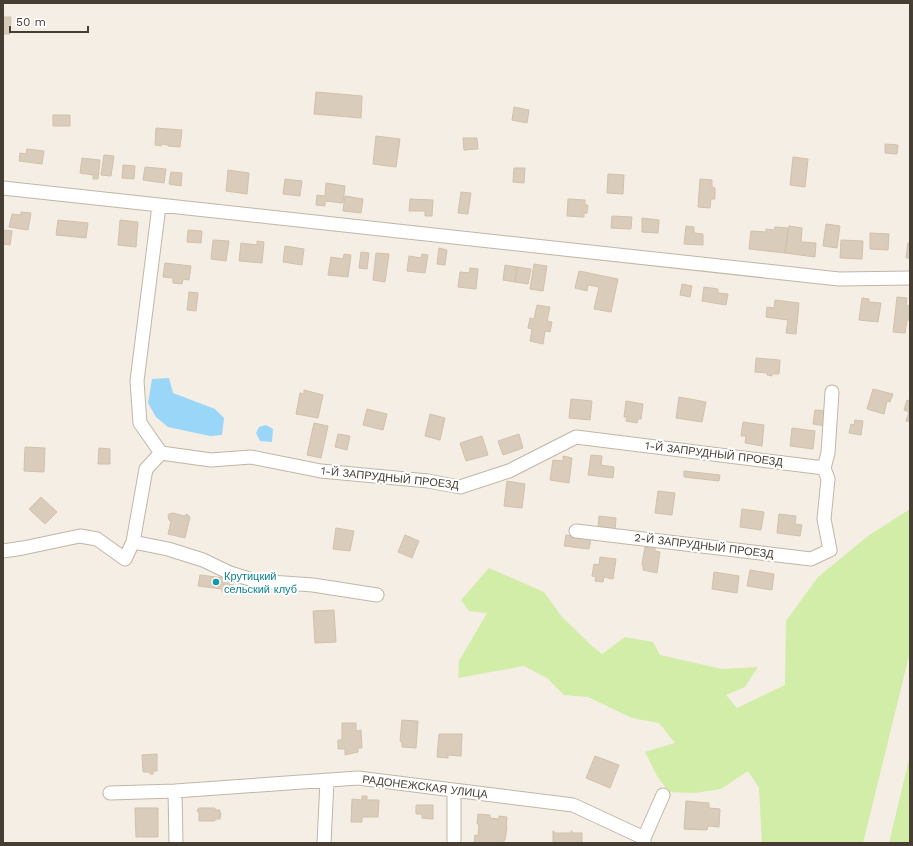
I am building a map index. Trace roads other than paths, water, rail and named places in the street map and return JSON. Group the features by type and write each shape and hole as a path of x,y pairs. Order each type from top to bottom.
{"street":[{"path":"3,188 838,279 910,278"},
{"path":"3,551 80,536 97,538 125,559 133,542 146,469 161,452 140,423 137,382 159,206"},
{"path":"824,468 828,453 832,392"},
{"name":"1-Й ЗАПРУДНЫЙ ПРОЕЗД","path":"161,452 211,460 251,457 321,471 428,481 460,487 509,471 576,437 824,468"},
{"name":"2-Й ЗАПРУДНЫЙ ПРОЕЗД","path":"576,531 811,559 830,550 824,518 828,478 824,468"},
{"path":"133,542 168,549 203,560 230,573 256,581 312,585 377,595"},
{"name":"РАДОНЕЖСКАЯ УЛИЦА","path":"110,793 175,791 358,778 573,805 644,840"},
{"path":"324,843 326,781"},
{"path":"454,790 454,843"},
{"path":"175,791 176,843"},
{"path":"644,840 663,795"}],"water":[{"path":"169,378 173,393 215,409 224,418 222,435 210,436 168,427 156,417 148,403 152,379"},
{"path":"266,425 273,429 272,442 260,441 256,433 259,427"}],"place":[{"name":"Крутицкий сельский клуб","path":"216,582"}]}
